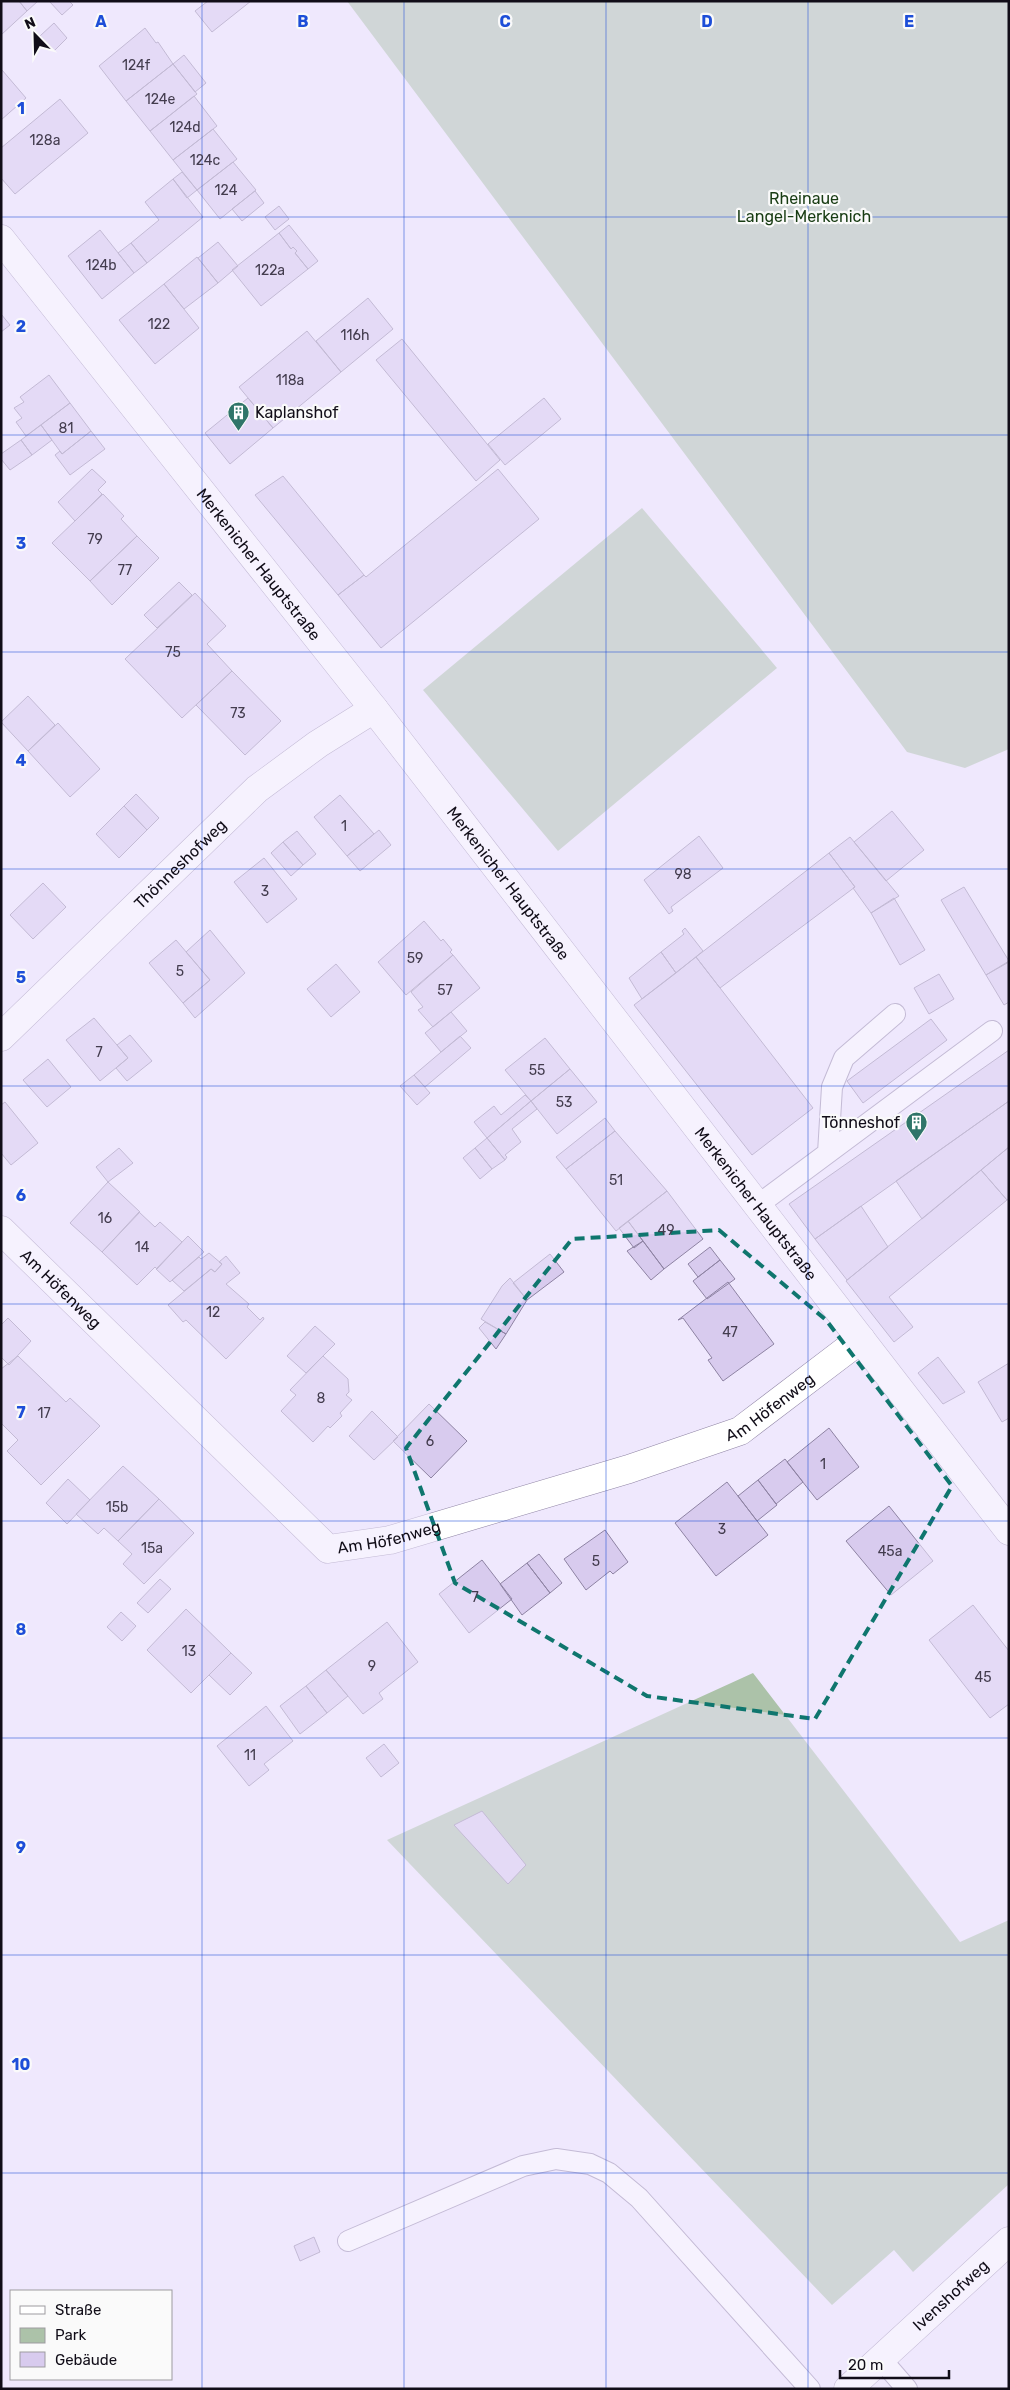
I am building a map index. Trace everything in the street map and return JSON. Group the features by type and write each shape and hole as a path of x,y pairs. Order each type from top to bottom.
{"street":[{"name":"Merkenicher Hauptstraße","path":"1,239 374,710 1009,1531"},
{"name":"Thönneshofweg","path":"1,1037 257,789 318,744 374,710"},
{"name":"Am Höfenweg","path":"1,1230 328,1549 390,1540 629,1469 740,1431 861,1339"},
{"name":"Ivenshofweg","path":"848,2389 1009,2241"}],"lane":[{"path":"828,1153 832,1087 844,1058 895,1014"},
{"path":"758,1205 992,1032"},
{"path":"348,2241 523,2166 556,2159 590,2164 609,2173 639,2198 810,2389"},
{"path":"881,2359 907,2389"}],"highlighted area":[{"path":"719,1230 826,1320 952,1486 815,1719 647,1696 455,1583 406,1448 572,1239"}],"green space":[{"name":"Rheinaue Langel-Merkenich","path":"347,1 1009,1 1009,749 965,768 907,752"},
{"path":"642,508 777,668 558,851 423,690"},
{"path":"753,1673 960,1942 1009,1920 1009,2184 913,2272 894,2250 832,2305 387,1840"}],"building":[{"path":"1,1 19,1 27,11 1,35"},
{"path":"19,1 38,1 27,11"},
{"path":"49,1 69,1 73,5 62,15"},
{"path":"208,1 251,1 212,32 195,11"},
{"path":"54,23 67,38 54,51 40,36"},
{"path":"145,28 156,43 158,42 173,64 126,101 99,66"},
{"path":"184,55 206,83 195,92 173,64"},
{"path":"173,64 197,94 150,131 126,101"},
{"path":"1,71 26,98 1,120"},
{"path":"194,96 217,126 173,160 150,131"},
{"path":"60,99 88,133 15,194 1,178 1,148"},
{"path":"213,129 237,159 197,190 173,160"},
{"path":"233,162 256,190 220,219 197,190"},
{"path":"182,172 197,190 187,198 173,179"},
{"path":"173,179 203,217 147,263 131,243 159,220 145,202"},
{"path":"255,191 264,203 242,221 232,209"},
{"path":"279,206 289,219 275,230 265,217"},
{"path":"289,225 318,261 308,269 295,253 297,251 293,247 291,249 279,233"},
{"path":"100,230 134,273 102,299 68,256"},
{"path":"279,233 291,249 293,247 297,251 295,253 308,269 261,306 232,270"},
{"path":"218,242 238,266 218,283 198,258"},
{"path":"131,243 147,263 134,273 118,253"},
{"path":"197,257 218,283 184,309 164,284"},
{"path":"164,284 199,328 155,364 119,320"},
{"path":"368,298 393,329 341,372 316,341"},
{"path":"1,314 10,325 1,332"},
{"path":"307,331 341,372 273,428 239,387"},
{"path":"402,339 500,460 476,481 376,360"},
{"path":"49,375 70,403 26,436 16,422 22,418 14,408 24,402 20,397"},
{"name":"Kaplanshof","path":"248,398 273,428 230,464 205,433"},
{"path":"544,398 561,419 505,465 488,444"},
{"path":"70,403 91,431 62,454 41,425"},
{"path":"41,425 52,440 32,455 21,440"},
{"path":"91,431 105,449 70,475 55,455 60,451 62,454"},
{"path":"21,440 32,455 10,470 1,459 1,454"},
{"path":"92,469 106,482 98,490 102,494 75,521 58,502"},
{"path":"498,469 539,519 381,648 338,595 364,575 366,577"},
{"path":"283,476 364,575 338,595 255,495"},
{"path":"103,494 124,516 121,519 137,536 90,581 52,543"},
{"path":"137,536 159,558 112,605 90,581"},
{"path":"179,582 192,595 157,628 144,615"},
{"path":"195,593 226,626 207,644 232,671 182,718 125,659"},
{"path":"232,671 281,721 245,755 196,705"},
{"path":"28,696 55,725 28,751 1,722"},
{"path":"58,723 100,769 70,797 28,751"},
{"path":"136,794 159,818 147,830 124,806"},
{"path":"340,795 374,834 347,856 314,817"},
{"path":"124,806 147,830 119,858 96,834"},
{"path":"892,811 924,850 886,881 854,842"},
{"path":"379,830 391,845 360,871 347,856"},
{"path":"297,831 316,854 303,865 283,842"},
{"path":"699,836 723,868 671,907 673,911 669,914 644,880"},
{"path":"850,837 899,896 871,913 853,888 855,887 829,853"},
{"path":"283,842 303,865 291,876 271,853"},
{"path":"829,853 855,887 720,988 696,957"},
{"path":"264,858 297,899 267,923 234,882"},
{"path":"43,883 66,907 33,939 10,915"},
{"path":"964,887 1009,961 986,975 941,900"},
{"path":"894,898 925,950 900,965 871,913"},
{"path":"424,921 441,941 443,939 452,950 450,952 453,955 406,995 378,962"},
{"path":"685,928 703,951 676,973 661,952 684,934 682,931"},
{"path":"210,930 245,973 195,1018 183,1003 210,980 186,952"},
{"path":"176,940 210,980 183,1003 149,963"},
{"path":"661,952 676,973 642,999 629,978"},
{"path":"453,955 480,988 433,1027 418,1010 423,1007 411,992"},
{"path":"696,957 813,1108 752,1155 634,1005"},
{"path":"1009,962 1009,1002 1004,1005 986,975"},
{"path":"336,964 360,992 331,1017 307,989"},
{"path":"939,974 954,999 929,1014 914,988"},
{"path":"451,1012 467,1031 441,1052 425,1033"},
{"path":"94,1018 128,1058 100,1081 66,1040"},
{"path":"931,1019 947,1040 863,1103 847,1081"},
{"path":"130,1035 152,1061 127,1081 116,1068 128,1058 117,1045"},
{"path":"460,1036 471,1048 425,1087 414,1075"},
{"path":"545,1038 570,1069 531,1101 505,1070"},
{"name":"Tönneshof","path":"1009,1050 1009,1101 815,1239 789,1204"},
{"path":"48,1059 71,1087 47,1107 23,1080"},
{"path":"570,1069 597,1102 557,1134 531,1101"},
{"path":"414,1075 430,1093 417,1105 400,1086"},
{"path":"525,1095 531,1101 487,1138 474,1122 494,1106 501,1115"},
{"path":"531,1101 537,1109 512,1129 521,1142 505,1155 507,1157 505,1160 487,1138"},
{"path":"1009,1101 1009,1147 922,1219 896,1181"},
{"path":"5,1102 38,1143 11,1165 1,1153 1,1105"},
{"path":"605,1118 615,1131 566,1169 556,1157"},
{"path":"615,1131 667,1191 616,1231 566,1169"},
{"path":"487,1138 505,1160 492,1169 475,1148"},
{"path":"1009,1147 1009,1199 1007,1200 981,1170"},
{"path":"119,1148 133,1163 108,1182 96,1167"},
{"path":"475,1148 492,1169 480,1179 463,1158"},
{"path":"981,1170 1007,1200 889,1297 913,1327 894,1342 846,1281"},
{"path":"108,1182 140,1212 102,1252 70,1223"},
{"path":"667,1191 703,1239 664,1269 628,1221"},
{"path":"861,1206 888,1247 847,1280 815,1239"},
{"path":"139,1212 155,1227 160,1222 182,1242 157,1269 155,1267 137,1285 102,1252"},
{"path":"628,1221 643,1241 634,1248 619,1228"},
{"path":"188,1236 204,1252 170,1282 156,1269"},
{"path":"643,1241 664,1269 651,1280 627,1251"},
{"path":"710,1247 720,1260 698,1277 688,1264"},
{"path":"209,1253 222,1264 215,1272 211,1269 184,1291 172,1280 199,1257 201,1259"},
{"path":"550,1254 564,1272 527,1300 513,1283"},
{"path":"226,1256 240,1273 226,1284 249,1304 247,1307 260,1320 263,1317 264,1319 226,1359 186,1320 183,1322 168,1305 211,1269 215,1272 222,1264 219,1262"},
{"path":"720,1260 735,1279 707,1299 693,1281"},
{"path":"510,1278 527,1300 506,1334 481,1319 502,1286"},
{"path":"728,1282 774,1344 723,1381 708,1360 712,1358 683,1318 678,1320"},
{"path":"8,1318 31,1341 9,1365 1,1357 1,1325"},
{"path":"485,1322 506,1334 496,1349 479,1328"},
{"path":"315,1326 335,1344 306,1373 287,1356"},
{"path":"18,1356 66,1402 70,1398 100,1426 41,1485 7,1451 18,1440 1,1423 1,1369"},
{"path":"323,1356 348,1379 349,1392 346,1395 352,1400 340,1413 342,1416 330,1428 328,1426 313,1442 281,1411 296,1395 290,1390"},
{"path":"938,1357 965,1392 943,1404 918,1373"},
{"path":"1009,1363 1009,1418 1002,1422 978,1382"},
{"path":"429,1404 467,1441 431,1478 393,1441"},
{"path":"372,1411 398,1437 374,1460 349,1436"},
{"path":"829,1428 859,1467 817,1500 787,1462"},
{"path":"785,1459 803,1482 776,1504 758,1480"},
{"path":"123,1466 159,1499 118,1541 104,1528 98,1534 76,1514"},
{"path":"68,1479 90,1500 67,1524 46,1503"},
{"path":"758,1480 777,1505 757,1521 738,1496"},
{"path":"727,1482 768,1535 716,1576 675,1523"},
{"path":"159,1499 194,1533 144,1584 123,1564 132,1554 118,1541"},
{"path":"889,1506 933,1561 891,1595 846,1541"},
{"path":"605,1530 628,1562 613,1574 610,1571 586,1590 564,1559"},
{"path":"539,1554 562,1583 550,1593 527,1563"},
{"path":"482,1560 512,1599 469,1633 439,1594"},
{"path":"527,1563 550,1593 522,1615 500,1584"},
{"path":"160,1579 171,1589 148,1613 137,1603"},
{"path":"973,1605 1009,1651 1009,1704 990,1718 929,1640"},
{"path":"186,1609 231,1653 191,1693 147,1650"},
{"path":"121,1612 136,1626 122,1641 107,1627"},
{"path":"387,1622 418,1662 379,1693 383,1699 363,1714 326,1670"},
{"path":"231,1653 252,1673 230,1695 209,1675"},
{"path":"326,1670 348,1696 327,1713 306,1686"},
{"path":"306,1686 327,1713 300,1734 280,1706"},
{"path":"266,1706 293,1741 264,1764 269,1770 249,1786 217,1746"},
{"path":"384,1744 399,1763 381,1777 366,1758"},
{"path":"482,1811 526,1865 508,1884 454,1825"},
{"path":"314,2237 320,2252 300,2261 294,2246"}],"place":[{"name":"Kaplanshof","path":"239,431"},
{"name":"Tönneshof","path":"916,1141"}]}
